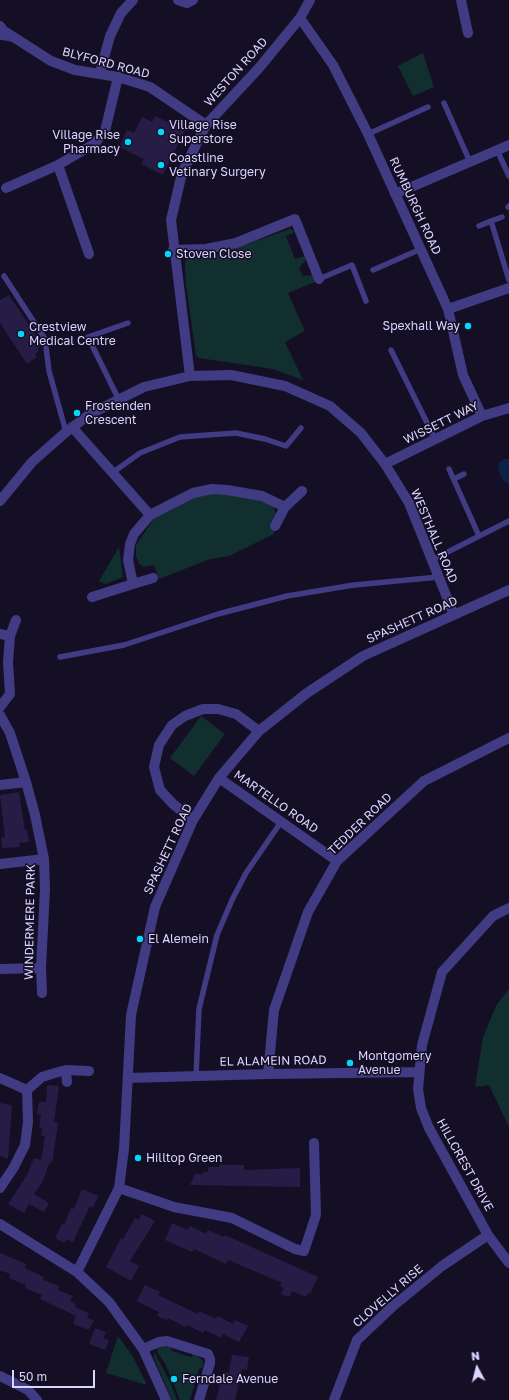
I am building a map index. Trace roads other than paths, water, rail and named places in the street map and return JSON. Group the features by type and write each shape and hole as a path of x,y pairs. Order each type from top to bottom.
{"street":[{"path":"100,73 110,36 121,13 133,0"},
{"name":"WESTON ROAD","path":"190,376 173,250 171,220 182,173 206,125 259,68 300,18 310,0"},
{"path":"461,0 468,33"},
{"name":"RUMBURGH ROAD","path":"300,18 333,65 368,134 448,309 463,375 482,416"},
{"name":"BLYFORD ROAD","path":"0,26 4,31 17,40 51,61 75,70 118,77 150,87 206,125"},
{"path":"6,188 58,165 94,144 106,131 118,77"},
{"path":"395,194 509,145"},
{"path":"58,165 88,254"},
{"path":"173,250 206,249 236,243 295,219 319,278"},
{"path":"448,309 509,288"},
{"name":"WESTHALL ROAD","path":"0,501 32,462 69,429 90,414 144,387 190,376 231,375 285,386 330,406 360,434 385,464 408,503 454,615"},
{"name":"WISSETT WAY","path":"385,464 482,416 509,408"},
{"path":"69,429 150,515"},
{"path":"133,584 128,560 130,544 134,534 150,515 193,493 212,489 262,496 286,507"},
{"path":"275,526 286,507 302,492"},
{"path":"92,597 153,578"},
{"name":"SPASHETT ROAD","path":"77,1272 119,1188 124,1149 131,1015 155,907 193,820 219,778 259,731 307,693 363,656 509,590"},
{"path":"0,707 10,694 8,662 10,636 16,620"},
{"path":"0,634 10,636"},
{"path":"193,820 173,804 160,790 154,768 159,745 172,725 203,709 218,709 236,714 259,731"},
{"name":"WINDERMERE PARK","path":"0,715 10,733 26,782 35,815 44,860 45,889 41,968 42,993"},
{"name":"TEDDER ROAD","path":"268,1074 274,1010 308,912 337,861 424,781 509,738"},
{"name":"MARTELLO ROAD","path":"219,778 337,861"},
{"path":"0,785 26,782"},
{"path":"0,864 44,860"},
{"path":"418,1072 422,1045 442,972 493,916 509,908"},
{"path":"0,970 41,968"},
{"path":"66,1070 67,1082"},
{"path":"27,1090 42,1077 66,1070 89,1071"},
{"name":"EL ALAMEIN ROAD","path":"128,1078 418,1072"},
{"name":"HILLCREST DRIVE","path":"418,1072 418,1088 421,1108 429,1128 488,1235 509,1263"},
{"path":"0,1078 27,1090"},
{"path":"0,1188 14,1167 25,1145 28,1122 27,1090"},
{"path":"119,1188 174,1207 232,1218 295,1249 304,1251 316,1215 314,1143"},
{"path":"0,1224 77,1272 109,1302 143,1349 166,1400"},
{"name":"CLOVELLY RISE","path":"334,1400 357,1340 392,1307 442,1266 488,1235"},
{"path":"143,1349 159,1342 166,1341 208,1354 210,1363 199,1400"},
{"path":"0,1376 28,1390 37,1400"}],"lane":[{"path":"0,37 17,40"},
{"path":"444,103 470,162"},
{"path":"368,134 428,107"},
{"path":"497,150 509,176"},
{"path":"479,226 502,217"},
{"path":"491,221 509,280"},
{"path":"373,270 420,249"},
{"path":"319,278 352,265 366,301"},
{"path":"4,276 45,339 49,371 69,429"},
{"path":"119,400 88,337 128,323"},
{"path":"391,350 436,439"},
{"path":"112,473 140,453 180,437 236,433 265,438 286,446 301,428"},
{"path":"449,470 479,536"},
{"path":"454,479 464,474"},
{"path":"432,560 509,521"},
{"path":"60,657 124,645 218,614 287,596 354,585 439,577"},
{"path":"196,1076 199,1009 218,935 232,900 246,873 281,822"}],"water":[{"path":"504,459 509,459 509,485 502,479 498,469 499,463"}],"place":[{"name":"Village Rise Superstore","path":"161,132"},
{"name":"Village Rise Pharmacy","path":"128,142"},
{"name":"Coastline Vetinary Surgery","path":"161,165"},
{"name":"Stoven Close","path":"168,254"},
{"name":"Spexhall Way","path":"468,326"},
{"name":"Crestview Medical Centre","path":"21,334"},
{"name":"Frostenden Crescent","path":"77,413"},
{"name":"El Alemein","path":"140,939"},
{"name":"Montgomery Avenue","path":"350,1063"},
{"name":"Hilltop Green","path":"138,1158"},
{"name":"Ferndale Avenue","path":"174,1379"}]}
